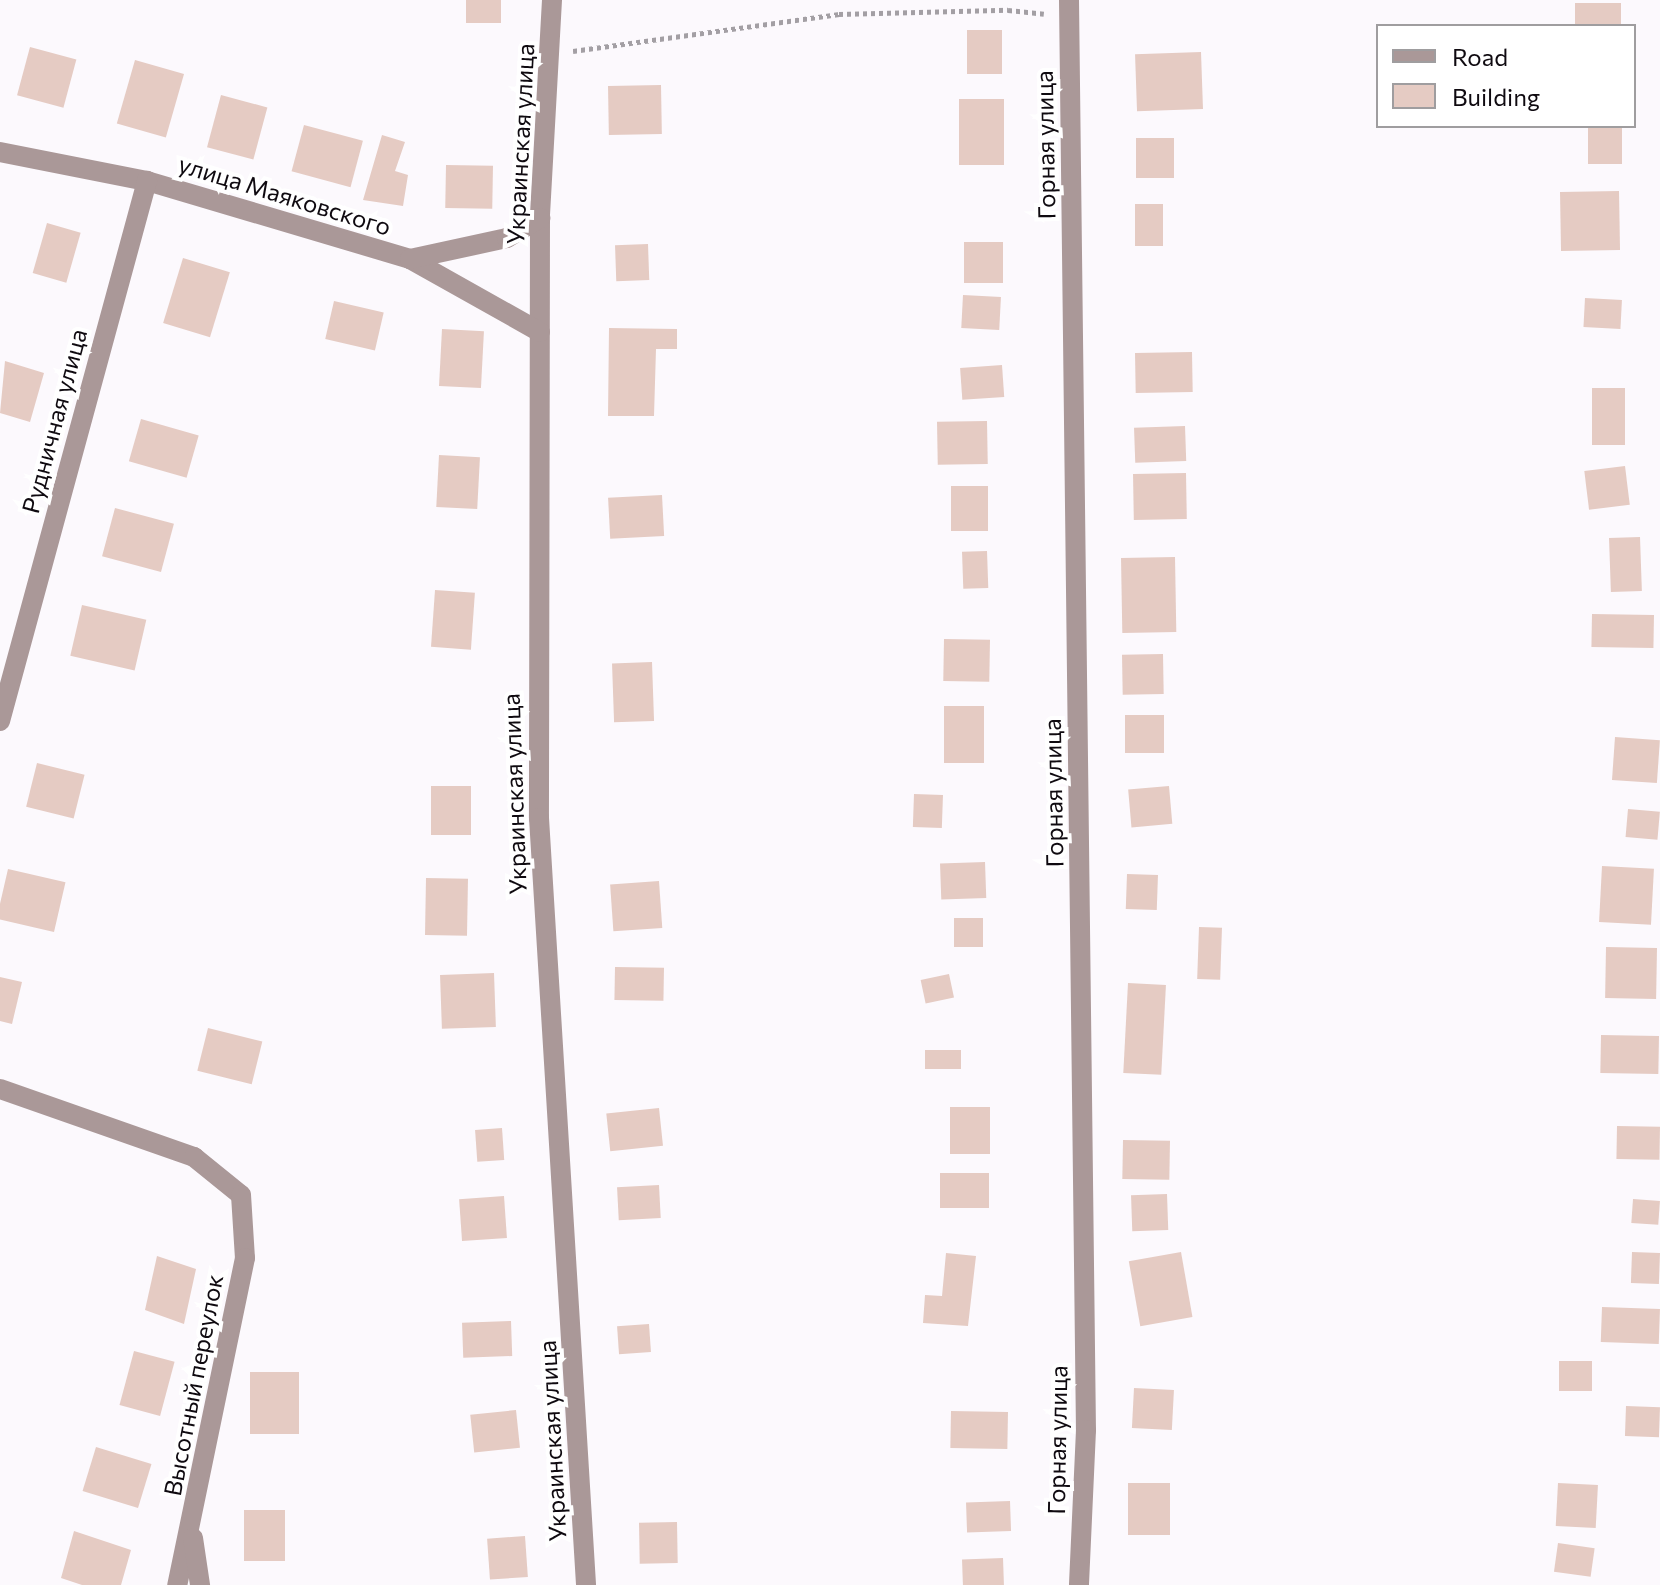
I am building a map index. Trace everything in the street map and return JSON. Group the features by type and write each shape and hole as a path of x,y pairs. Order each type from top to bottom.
{"street":[{"name":"Украинская улица","path":"552,0 552,54 540,218 539,818 586,1585"},
{"name":"Горная улица","path":"1070,9 1086,1414 1079,1585"},
{"name":"улица Маяковского","path":"0,152 147,181 410,259 540,332"},
{"name":"Рудничная улица","path":"0,721 147,181"},
{"path":"410,259 507,238 540,218"},
{"name":"Высотный переулок","path":"0,1089 194,1157 241,1195 245,1258 177,1585"},
{"path":"191,1527 200,1585"}],"path":[{"path":"552,54 839,14 1070,9"}],"building":[{"path":"466,0 501,0 501,23 466,23"},
{"path":"1575,3 1621,3 1621,24 1575,24"},
{"path":"967,30 1002,30 1002,74 967,74"},
{"path":"30,47 76,59 63,108 17,95"},
{"path":"1201,52 1203,109 1137,111 1135,54"},
{"path":"135,60 184,74 166,138 117,123"},
{"path":"661,85 662,134 609,135 608,86"},
{"path":"221,95 267,107 253,160 207,147"},
{"path":"959,99 1004,99 1004,165 959,165"},
{"path":"304,125 363,141 350,187 292,171"},
{"path":"1588,128 1622,128 1622,164 1588,164"},
{"path":"382,135 405,142 395,171 408,175 403,206 363,200"},
{"path":"1136,138 1174,138 1174,178 1136,178"},
{"path":"446,165 493,166 492,209 445,208"},
{"path":"1619,191 1620,250 1561,251 1560,192"},
{"path":"1135,204 1163,204 1163,246 1135,246"},
{"path":"47,223 81,233 66,283 33,273"},
{"path":"964,242 1003,242 1003,283 964,283"},
{"path":"648,244 649,280 616,281 615,245"},
{"path":"183,258 230,272 210,337 163,323"},
{"path":"963,295 1001,297 999,330 961,328"},
{"path":"1585,298 1622,300 1620,329 1583,327"},
{"path":"334,301 384,312 375,350 325,339"},
{"path":"609,328 677,329 677,349 656,349 654,416 608,416"},
{"path":"442,329 484,331 481,388 439,386"},
{"path":"1192,352 1193,392 1136,393 1135,353"},
{"path":"5,361 44,373 30,422 0,413"},
{"path":"1002,365 1004,397 962,400 960,368"},
{"path":"1592,388 1625,388 1625,445 1592,445"},
{"path":"141,419 199,436 187,478 129,461"},
{"path":"987,421 988,464 938,465 937,422"},
{"path":"1185,426 1186,461 1135,463 1134,428"},
{"path":"439,455 480,457 477,509 436,507"},
{"path":"1625,466 1630,505 1589,510 1584,471"},
{"path":"1186,473 1187,519 1134,520 1133,474"},
{"path":"951,486 988,486 988,531 951,531"},
{"path":"662,495 664,536 610,539 608,498"},
{"path":"115,508 174,524 161,572 102,556"},
{"path":"1640,537 1642,591 1611,592 1609,538"},
{"path":"987,551 988,588 963,589 962,552"},
{"path":"1175,557 1176,632 1122,633 1121,558"},
{"path":"435,590 475,593 471,650 431,647"},
{"path":"82,605 146,620 135,671 70,656"},
{"path":"1592,614 1654,615 1653,648 1591,647"},
{"path":"944,639 990,640 989,682 943,681"},
{"path":"1163,654 1164,694 1123,695 1122,655"},
{"path":"652,662 654,721 614,722 612,663"},
{"path":"944,706 984,706 984,763 944,763"},
{"path":"1125,715 1164,715 1164,753 1125,753"},
{"path":"1615,737 1660,740 1657,783 1612,780"},
{"path":"37,763 85,775 74,819 26,807"},
{"path":"431,786 471,786 471,835 431,835"},
{"path":"1169,786 1172,824 1131,827 1128,790"},
{"path":"914,794 943,795 942,828 913,827"},
{"path":"1628,809 1660,812 1657,840 1626,837"},
{"path":"985,862 986,898 941,900 940,864"},
{"path":"1602,866 1654,869 1651,925 1599,922"},
{"path":"8,869 65,882 54,932 0,919 0,904"},
{"path":"1127,874 1158,875 1157,910 1126,909"},
{"path":"426,878 468,879 467,936 425,935"},
{"path":"659,881 662,928 613,931 610,884"},
{"path":"954,918 983,918 983,947 954,947"},
{"path":"1199,927 1222,928 1220,980 1197,979"},
{"path":"1606,947 1657,948 1656,999 1605,998"},
{"path":"615,967 664,968 663,1001 614,1000"},
{"path":"494,973 496,1027 442,1029 440,975"},
{"path":"949,974 954,997 926,1004 921,980"},
{"path":"0,977 22,982 12,1024 0,1021"},
{"path":"1128,983 1166,985 1161,1075 1123,1073"},
{"path":"208,1028 262,1042 252,1084 197,1071"},
{"path":"1601,1035 1659,1036 1658,1074 1600,1073"},
{"path":"925,1050 961,1050 961,1069 925,1069"},
{"path":"950,1107 990,1107 990,1154 950,1154"},
{"path":"659,1108 663,1146 610,1151 606,1114"},
{"path":"1617,1126 1660,1127 1659,1160 1616,1159"},
{"path":"502,1128 504,1160 477,1162 475,1130"},
{"path":"1123,1140 1170,1141 1169,1180 1122,1179"},
{"path":"940,1173 989,1173 989,1208 940,1208"},
{"path":"659,1185 661,1218 619,1220 617,1187"},
{"path":"1167,1194 1168,1230 1132,1231 1131,1195"},
{"path":"504,1196 507,1238 462,1241 459,1199"},
{"path":"1633,1199 1660,1201 1658,1225 1631,1223"},
{"path":"1181,1252 1192,1317 1140,1326 1129,1261"},
{"path":"1632,1252 1660,1253 1659,1284 1631,1283"},
{"path":"946,1253 976,1256 968,1326 923,1323 925,1295 942,1296"},
{"path":"157,1256 196,1269 184,1324 145,1310"},
{"path":"1602,1307 1660,1309 1659,1344 1601,1342"},
{"path":"511,1321 512,1356 463,1358 462,1323"},
{"path":"649,1324 651,1352 619,1354 617,1326"},
{"path":"134,1351 175,1362 160,1416 120,1405"},
{"path":"1559,1361 1592,1361 1592,1391 1559,1391"},
{"path":"250,1372 299,1372 299,1434 250,1434"},
{"path":"1134,1388 1174,1390 1172,1430 1132,1428"},
{"path":"1626,1406 1660,1407 1659,1437 1625,1436"},
{"path":"516,1410 520,1448 474,1453 470,1415"},
{"path":"951,1411 1008,1412 1007,1449 950,1448"},
{"path":"96,1447 151,1464 138,1508 83,1491"},
{"path":"1128,1483 1170,1483 1170,1535 1128,1535"},
{"path":"1558,1483 1598,1485 1596,1528 1556,1526"},
{"path":"1010,1501 1011,1531 967,1533 966,1503"},
{"path":"244,1510 285,1510 285,1561 244,1561"},
{"path":"677,1522 678,1563 640,1564 639,1523"},
{"path":"74,1531 131,1550 121,1585 82,1585 61,1578"},
{"path":"525,1536 528,1577 490,1580 487,1539"},
{"path":"1558,1543 1595,1548 1591,1577 1554,1572"},
{"path":"1003,1558 1004,1585 963,1585 962,1559"}]}
